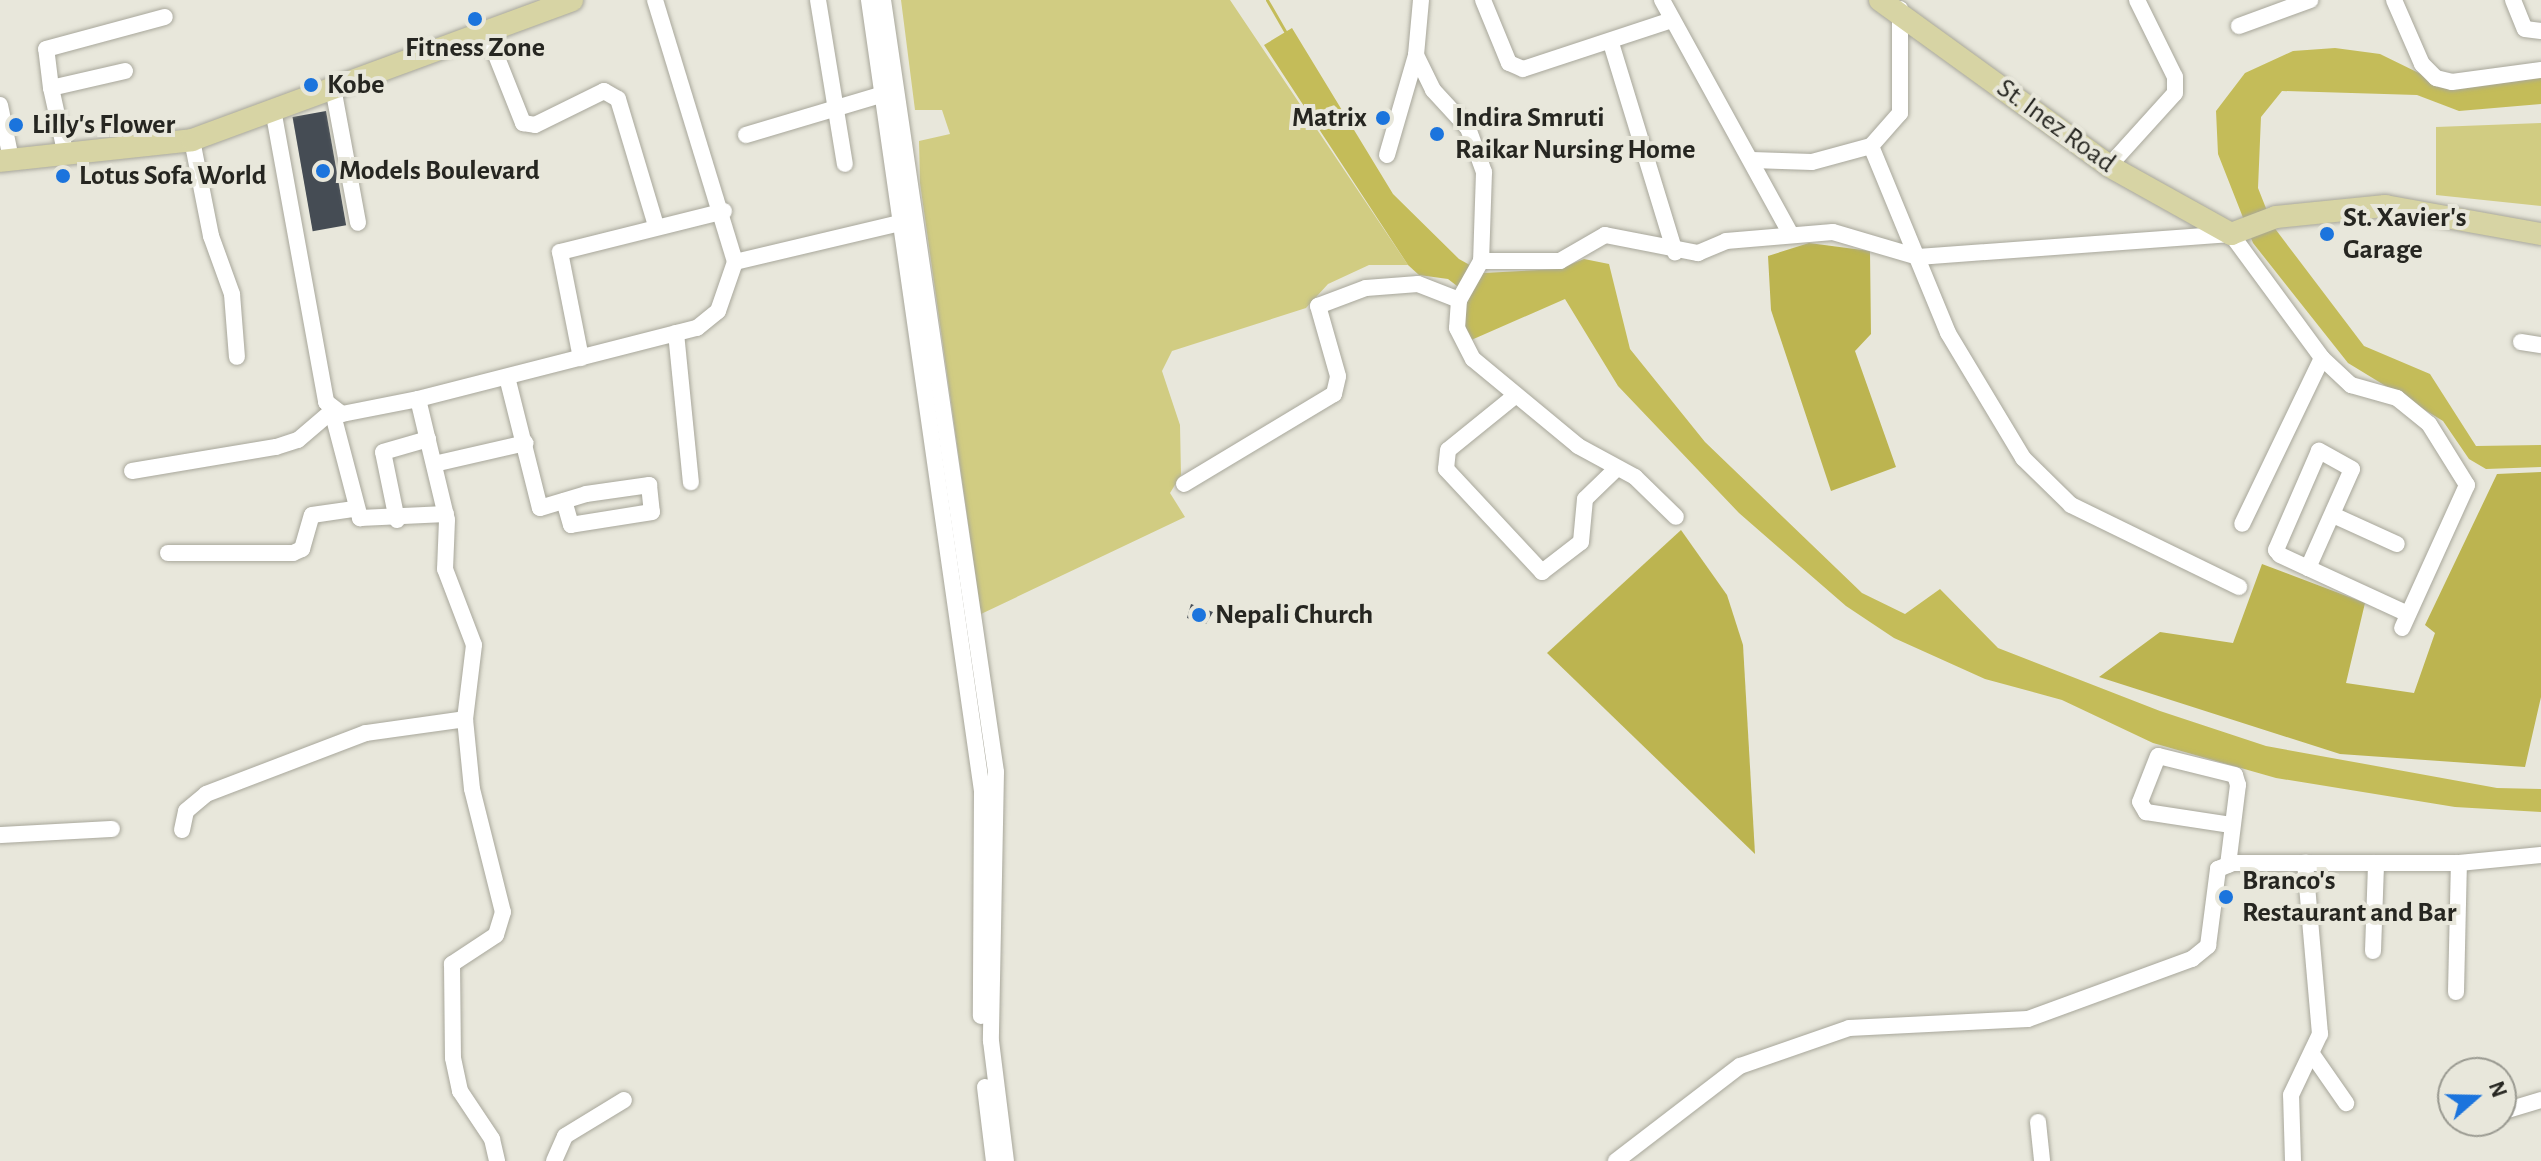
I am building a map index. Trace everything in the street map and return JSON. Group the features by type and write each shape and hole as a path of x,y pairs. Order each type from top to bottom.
{"main road":[{"path":"5,160 65,151 192,140 334,93 572,0"},
{"name":"St. Inez Road","path":"1893,3 2109,166 2236,231"},
{"path":"2236,231 2276,217 2385,206 2541,234"}],"street":[{"path":"132,471 276,447 298,440 332,411 418,399 676,333 710,321 735,262 724,211 655,0"},
{"path":"818,0 838,105 845,164"},
{"path":"869,0 909,220 996,772 991,1041 1006,1161"},
{"path":"883,0 982,791 981,1041 994,1161"},
{"path":"1387,155 1416,55 1421,0"},
{"path":"1483,0 1509,63 1523,69 1611,43 1672,20"},
{"path":"1662,0 1790,233"},
{"path":"2109,166 2175,93 2175,77 2137,0"},
{"path":"2239,26 2275,6 2310,0"},
{"path":"2394,0 2422,64 2436,78 2452,82 2541,70"},
{"path":"2513,0 2525,29 2541,31"},
{"path":"1752,160 1812,162 1871,146 1900,113 1893,3"},
{"path":"65,151 46,49 165,17"},
{"path":"488,35 523,123 535,125 604,91 618,99 656,226"},
{"path":"1611,43 1675,252"},
{"path":"1416,55 1433,90 1468,128 1484,172 1488,217 1481,261 1459,300 1457,328 1473,359 1615,470 1635,477 1676,517"},
{"path":"51,88 125,71"},
{"path":"334,93 358,223"},
{"path":"746,135 838,105 887,93"},
{"path":"0,105 5,160"},
{"path":"274,115 285,199 353,509 373,523 446,514"},
{"path":"192,140 211,236 232,294 237,357"},
{"path":"1871,146 1948,333 2023,458 2071,505 2239,587"},
{"path":"581,358 560,252 724,211"},
{"path":"735,262 909,220"},
{"path":"1481,261 1560,261 1605,235 1675,252 1790,233 1833,232 1918,257 2236,231 2322,358 2351,385 2397,398 2429,424 2467,485 2405,621 2308,568 2276,550 2316,451 2351,465 2333,515 2308,568"},
{"path":"1184,484 1334,394 1338,376 1318,306 1366,288 1418,284 1459,300"},
{"path":"676,333 691,482"},
{"path":"2521,342 2541,345"},
{"path":"2242,524 2322,358"},
{"path":"507,377 540,508 564,501 649,485 652,512 571,525 564,501"},
{"path":"1516,395 1448,450 1446,469 1542,572 1581,542 1585,499 1615,470"},
{"path":"418,399 446,514 445,569 474,645 465,719 472,789 503,912 496,935 452,964 453,1058 460,1091 492,1139 497,1161"},
{"path":"397,520 383,452 428,439"},
{"path":"434,464 526,443"},
{"path":"168,553 293,553 302,549 312,515 353,509"},
{"path":"2333,515 2397,544"},
{"path":"182,830 186,811 206,794 366,733 465,719"},
{"path":"2228,865 2235,775 2158,756 2140,802 2146,812 2231,825"},
{"path":"0,835 112,829"},
{"path":"1616,1161 1740,1066 1849,1028 2028,1019 2192,959 2208,946 2218,869 2228,865 2459,863 2541,855"},
{"path":"2293,1161 2291,1095 2312,1054 2320,1023 2305,863"},
{"path":"2373,951 2376,863"},
{"path":"2456,992 2459,863"},
{"path":"2312,1054 2346,1103"},
{"path":"554,1161 565,1136 624,1100"},
{"path":"2517,1107 2541,1100"},
{"path":"2038,1122 2042,1161"}],"shaded area":[{"path":"901,0 1230,0 1408,265 1369,265 1328,284 1306,308 1172,351 1162,371 1180,425 1181,475 1170,493 1185,517 981,614 920,183 919,141 950,134 942,110 915,110"},
{"path":"1292,28 1393,194 1459,259 1484,273 1559,269 1584,259 1609,264 1630,349 1705,442 1862,593 1905,614 1940,589 1998,648 2160,711 2266,746 2497,788 2541,789 2541,812 2455,807 2276,778 2153,743 2062,700 1985,679 1894,638 1846,606 1739,513 1618,386 1565,299 1469,341 1462,314 1470,296 1448,279 1419,275 1408,265 1264,45"},
{"path":"2335,48 2380,54 2427,77 2541,77 2541,104 2459,111 2417,95 2282,91 2261,117 2258,188 2273,226 2364,346 2430,374 2476,446 2541,445 2541,467 2486,469 2469,459 2443,421 2348,363 2253,243 2218,154 2216,111 2245,73 2293,51"},
{"path":"2541,123 2541,206 2436,195 2436,127"},
{"path":"1809,243 1870,251 1871,334 1855,351 1896,467 1831,491 1771,310 1768,256"},
{"path":"2541,472 2541,697 2525,767 2340,754 2099,677 2160,632 2233,643 2262,564 2365,603 2346,683 2414,693 2435,633 2425,625 2497,474"},
{"path":"1681,530 1727,595 1743,645 1755,854 1547,653"}],"building":[{"name":"Models Boulevard","path":"326,111 346,225 313,231 293,117"},
{"name":"Nepali Church","path":"1191,604 1213,612 1206,624 1187,618"}],"waterway":[{"path":"1267,0 1287,34"}],"place":[{"name":"Fitness Zone","path":"475,19"},
{"name":"Kobe","path":"311,85"},
{"name":"Matrix","path":"1383,118"},
{"name":"Lilly's Flower","path":"16,125"},
{"name":"Indira Smruti Raikar Nursing Home","path":"1437,134"},
{"name":"Models Boulevard","path":"323,171"},
{"name":"Lotus Sofa World","path":"63,176"},
{"name":"St. Xavier's Garage","path":"2327,234"},
{"name":"Nepali Church","path":"1199,615"},
{"name":"Branco's Restaurant and Bar","path":"2226,897"}]}
